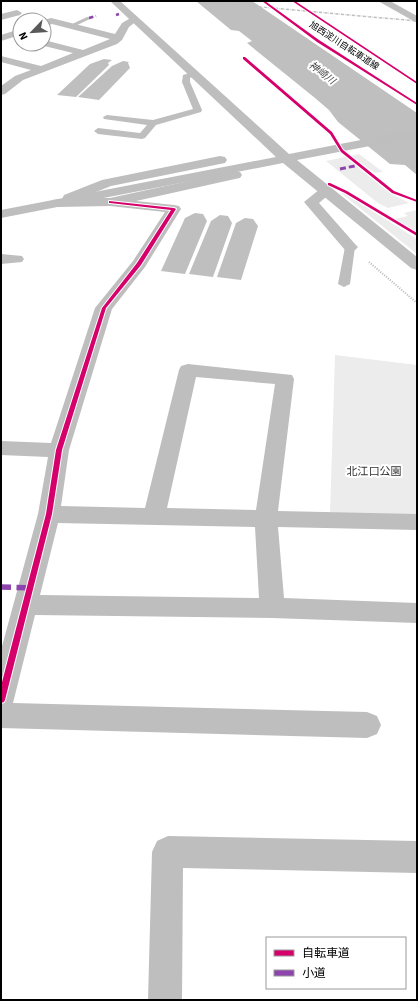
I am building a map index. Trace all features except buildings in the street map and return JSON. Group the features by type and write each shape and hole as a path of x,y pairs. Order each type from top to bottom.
{"street":[{"path":"115,1 285,158 325,192 417,265"},
{"path":"383,1 417,20"},
{"path":"1,17 12,14"},
{"path":"3,89 19,78 113,42 118,38 126,25 134,19"},
{"path":"52,21 118,38"},
{"path":"52,45 84,53"},
{"path":"1,59 41,69"},
{"path":"1,214 417,133"},
{"path":"57,203 107,183 220,160"},
{"path":"110,202 235,175"},
{"path":"325,192 311,202 350,247"},
{"path":"1,700 49,514 60,450 104,308 139,264 174,209 110,202 57,203"},
{"path":"154,515 188,370 285,379 266,518 272,608"},
{"path":"1,448 60,450"},
{"path":"49,514 154,515 417,522"},
{"path":"26,605 272,608 417,613"},
{"path":"1,715 366,725"},
{"path":"165,1000 168,852 417,857"}],"lane":[{"path":"71,26 89,18"},
{"path":"107,117 153,123 198,110 186,82 186,77 193,74"},
{"path":"98,131 142,136 153,123"},
{"path":"344,284 350,247"}],"path":[{"path":"350,247 417,303"}],"green space":[{"path":"359,154 383,172 375,173 351,156"},
{"path":"345,157 390,193 409,203 388,208 378,203 326,161"},
{"path":"341,193 345,194 417,239 417,254"},
{"path":"417,210 417,232 395,219 408,216 404,213"},
{"name":"北江口公園","path":"335,355 417,365 417,514 330,514"}],"water":[{"name":"神崎川","path":"196,1 252,1 417,113 417,175 405,165 390,164 338,122 329,110 315,98 247,43 252,41 239,31 231,30"},
{"path":"104,59 112,60 108,63 109,65 76,97 57,95 90,64"},
{"path":"123,61 129,62 130,68 99,100 78,97 112,66"},
{"path":"195,213 203,214 207,221 185,274 161,271 185,218"},
{"path":"220,215 228,216 232,223 213,277 189,274 211,221"},
{"path":"245,218 253,219 258,226 241,280 217,277 236,223"}],"railway":[{"path":"193,1 417,21"}],"marked path":[{"path":"89,18 96,16"},
{"path":"340,169 359,165"},
{"path":"1,587 31,588"}],"cycle path":[{"name":"旭西淀川自転車道線","path":"263,1 318,41 417,104"},
{"name":"旭西淀川自転車道線","path":"293,1 417,83"},
{"path":"244,58 331,133 342,151 393,192 417,201"},
{"path":"329,184 346,192 417,235"},
{"path":"1,700 49,514 59,450 104,308 139,264 174,209 110,202"}]}
